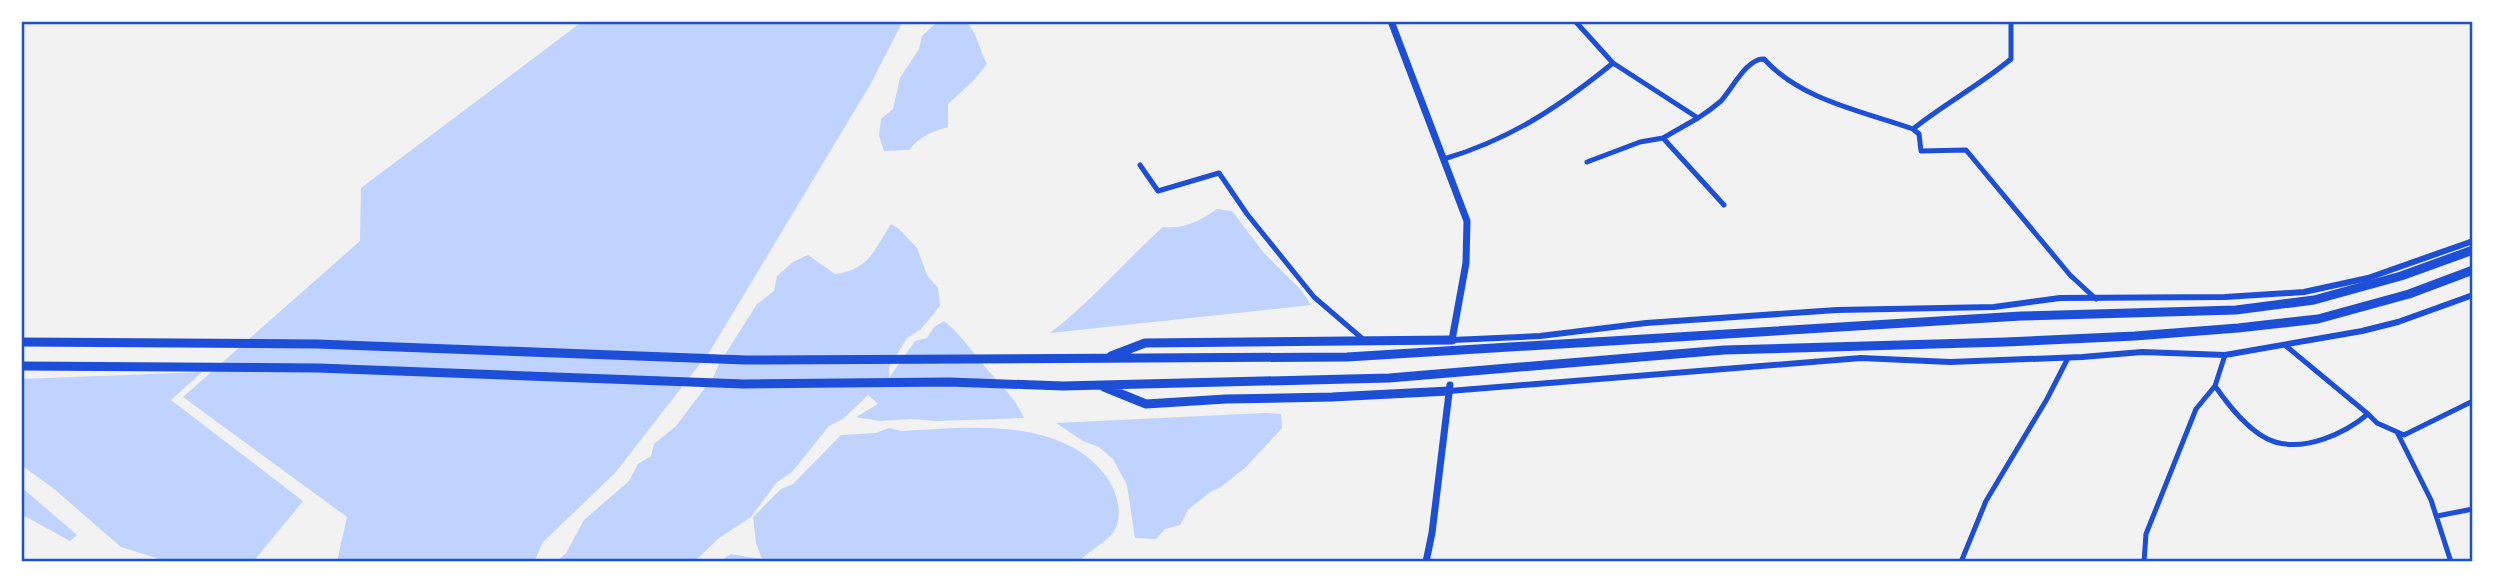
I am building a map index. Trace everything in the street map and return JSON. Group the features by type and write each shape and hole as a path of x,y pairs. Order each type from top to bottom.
{"highway":[{"path":"21,342 317,344 746,360 1370,356 2021,316 2236,310 2314,300 2401,276 2473,250"},
{"path":"21,366 318,368 744,384 948,382 1063,386 1389,378 1724,351 2018,342 2238,328 2318,319 2409,293 2473,270"},
{"path":"1103,359 1145,343 1452,340"},
{"path":"1100,385 1146,404 1332,397 1449,388"}],"main road":[{"path":"1391,21 1467,221 1465,263 1452,340"},
{"path":"1426,562 1432,533 1449,388"}],"street":[{"path":"1913,129 2011,59 2011,21"},
{"path":"1577,22 1614,64 1698,118"},
{"path":"1587,162 1640,142 1662,138 1698,118 1722,99 1749,64 1757,59 1764,59 1792,83 1821,97 1913,129 1922,140 1921,151 1966,150 2070,275 2096,299"},
{"path":"1444,159 1471,151 1542,116 1614,64"},
{"path":"1662,138 1724,205"},
{"path":"1140,165 1158,191 1219,173 1247,214 1314,297 1364,340"},
{"path":"1452,340 1837,310 1994,307 2060,298 2225,297 2304,292 2368,278 2473,241"},
{"path":"1449,388 1861,358 1950,362 2068,358 2142,352 2225,355 2286,346 2398,322 2473,295"},
{"path":"2286,346 2378,423 2404,435 2473,401"},
{"path":"2144,562 2147,534 2196,409 2215,386 2225,355"},
{"path":"1961,562 1986,501 2047,399 2068,358"},
{"path":"2215,386 2237,414 2274,442 2314,442 2355,425 2368,414"},
{"path":"2397,432 2437,516 2451,562"},
{"path":"2437,516 2473,509"}],"water":[{"path":"583,21 903,21 870,85 710,351 615,473 543,542 534,562 337,562 347,517 183,397 360,241 361,188"},
{"path":"938,21 967,22 987,64 948,104 948,127 926,135 909,150 884,151 879,135 881,119 893,109 900,78 919,49 922,36"},
{"path":"1217,209 1232,211 1264,253 1301,290 1311,305 1050,333 1080,308 1163,227 1179,227 1192,223"},
{"path":"891,224 917,248 927,275 938,288 940,306 921,329 907,338 889,367 889,378 915,341 927,338 934,327 944,321 1010,395 1024,418 880,421 856,417 878,404 868,395 843,419 829,426 792,472 777,482 751,517 719,538 694,562 556,562 566,553 584,520 629,481 638,464 651,456 654,444 676,426 714,376 757,304 774,291 777,276 793,262 808,255 835,274 856,268 875,250"},
{"path":"202,372 171,400 303,501 253,562 169,562 121,547 53,488 21,465 21,379"},
{"path":"1281,414 1282,428 1246,467 1188,510 1180,525 1165,529 1156,539 1135,538 1127,485 1113,459 1099,447 1083,441 1056,423"},
{"path":"889,428 902,431 956,428 1014,430 1042,435 1067,444 1090,459 1108,479 1117,501 1117,525 1105,541 1079,562 719,562 731,554 762,559 756,543 753,517 781,489 793,484 841,435 876,433"},
{"path":"21,487 77,535 70,541 21,514"}]}
